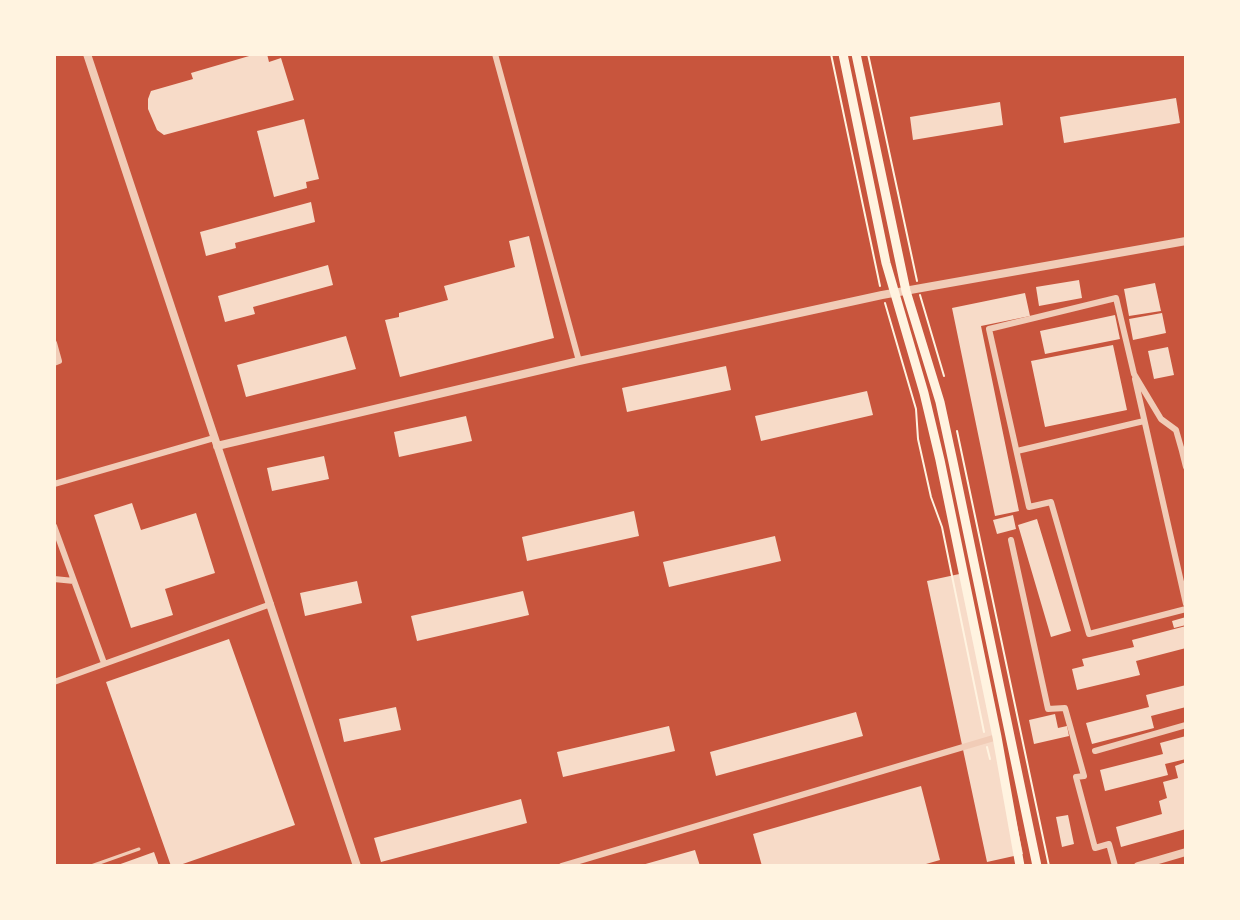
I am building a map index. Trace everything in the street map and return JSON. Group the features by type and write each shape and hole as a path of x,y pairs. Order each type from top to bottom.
{"main road":[{"path":"843,54 894,293 932,426 1007,789 1024,860 1028,863 1036,862 954,462 940,402 906,291 856,54"},
{"path":"1007,789 1020,866"}],"street":[{"path":"87,54 357,866"},
{"path":"495,54 579,361"},
{"path":"54,484 216,442 882,295 1186,241"},
{"path":"1186,603 1116,298 990,329 1029,507 1051,502 1089,634 1186,609"},
{"path":"54,343 59,361 54,363"},
{"path":"1134,374 1161,419 1176,430 1184,450 1186,466"},
{"path":"1017,451 1144,421"},
{"path":"54,526 104,663"},
{"path":"1011,540 1048,709 1065,708 1084,776 1076,777 1095,848 1108,844 1115,866"},
{"path":"54,579 74,581"},
{"path":"54,682 271,604"},
{"path":"1095,751 1186,725"},
{"path":"562,866 997,737"},
{"path":"1138,866 1186,852"}],"lane":[{"path":"91,866 139,849"}],"path":[{"path":"831,54 882,295 916,409 918,440 931,497 942,527 991,764"}],"building":[{"path":"256,54 267,54 269,62 281,58 294,100 164,135 157,130 148,109 151,91 193,79 191,73"},
{"path":"1176,98 1180,123 1064,143 1060,117"},
{"path":"1000,102 1003,125 913,140 910,117"},
{"path":"304,119 319,179 306,182 307,188 274,197 257,131"},
{"path":"311,202 315,222 235,243 236,248 206,256 200,232"},
{"path":"529,236 554,338 400,377 385,320 399,317 399,313 448,300 444,286 515,267 509,241"},
{"path":"328,265 333,285 253,307 255,314 225,322 218,296"},
{"path":"1079,280 1082,298 1039,306 1036,287"},
{"path":"1155,283 1161,311 1129,316 1124,289"},
{"path":"1025,293 1030,316 981,326 1019,511 995,516 952,308"},
{"path":"1162,313 1166,333 1133,340 1129,319"},
{"path":"1115,315 1120,339 1045,354 1040,331"},
{"path":"346,336 356,369 246,397 237,365"},
{"path":"1113,345 1127,410 1045,427 1031,361"},
{"path":"1168,347 1174,375 1154,379 1148,351"},
{"path":"726,366 731,390 627,412 622,388"},
{"path":"867,391 873,415 761,441 755,416"},
{"path":"466,416 472,441 399,457 394,432"},
{"path":"324,456 329,479 272,491 267,468"},
{"path":"132,503 141,530 196,513 215,573 165,589 173,615 131,628 94,515"},
{"path":"634,511 639,536 527,561 522,537"},
{"path":"1013,515 1016,529 997,534 993,520"},
{"path":"1037,519 1071,631 1051,637 1018,525"},
{"path":"775,536 781,561 669,587 663,562"},
{"path":"964,573 1023,854 987,862 927,581"},
{"path":"357,581 362,603 305,616 300,593"},
{"path":"523,591 529,615 417,641 411,616"},
{"path":"1186,617 1186,625 1174,628 1172,621"},
{"path":"1186,626 1186,648 1136,661 1140,675 1077,690 1072,669 1084,666 1082,659 1134,647 1132,640"},
{"path":"229,639 295,825 177,866 171,866 106,682"},
{"path":"1186,685 1186,707 1151,716 1154,728 1092,744 1086,723 1149,707 1146,695"},
{"path":"396,707 401,730 344,742 339,719"},
{"path":"856,712 863,736 716,776 710,752"},
{"path":"1055,714 1058,728 1067,726 1069,736 1034,744 1029,720"},
{"path":"669,726 675,751 563,777 557,752"},
{"path":"1186,736 1186,759 1165,764 1168,775 1105,791 1100,770 1163,754 1160,743"},
{"path":"1186,762 1186,829 1121,847 1116,827 1162,814 1159,801 1167,798 1163,782 1178,778 1175,766"},
{"path":"921,786 940,860 919,866 762,866 753,834"},
{"path":"521,799 527,823 381,862 374,838"},
{"path":"1068,815 1074,844 1062,847 1056,817"},
{"path":"695,850 700,866 642,866 642,865"},
{"path":"154,852 159,866 115,866"}]}
